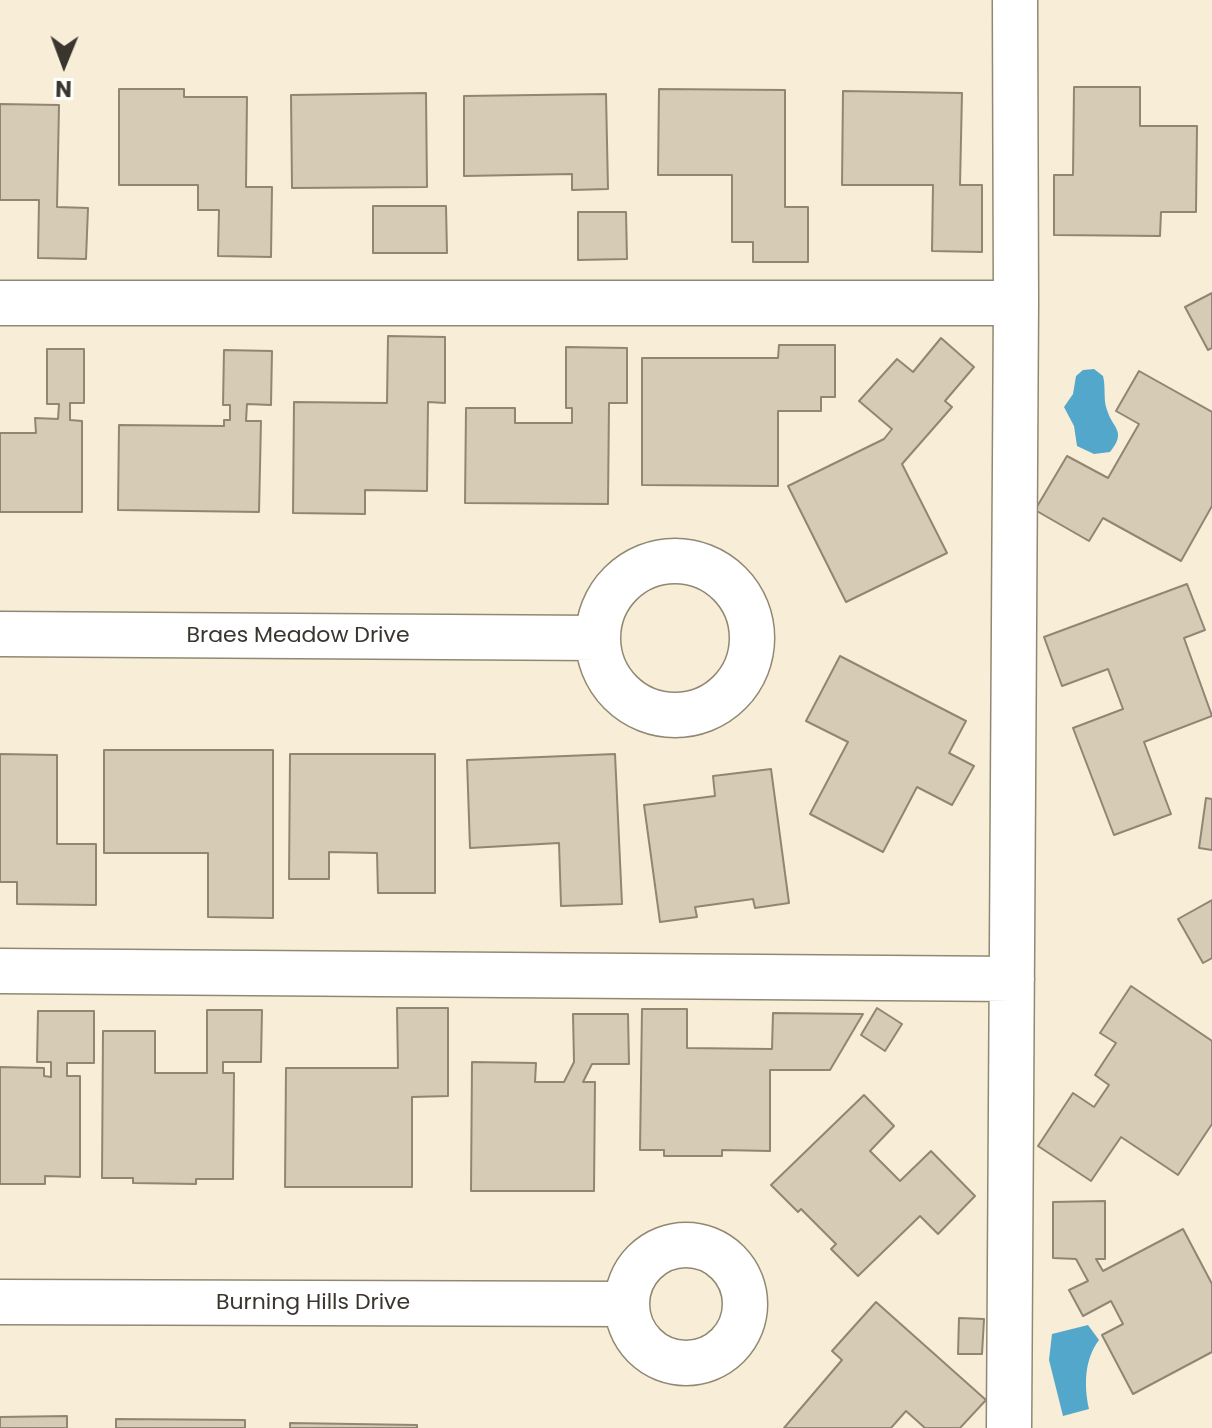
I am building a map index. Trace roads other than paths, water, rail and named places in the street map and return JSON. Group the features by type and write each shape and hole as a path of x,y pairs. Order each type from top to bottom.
{"street":[{"path":"1009,1428 1015,0"},
{"path":"0,303 1016,303"},
{"name":"Braes Meadow Drive","path":"0,634 596,638"},
{"path":"0,971 1012,979"},
{"name":"Burning Hills Drive","path":"0,1302 626,1304"}],"water":[{"path":"1094,369 1103,376 1106,406 1118,439 1110,452 1094,454 1077,446 1074,426 1064,407 1073,394 1076,376 1083,370"},
{"path":"1088,1325 1099,1340 1090,1356 1086,1373 1089,1409 1063,1416 1049,1360 1052,1334"}]}
